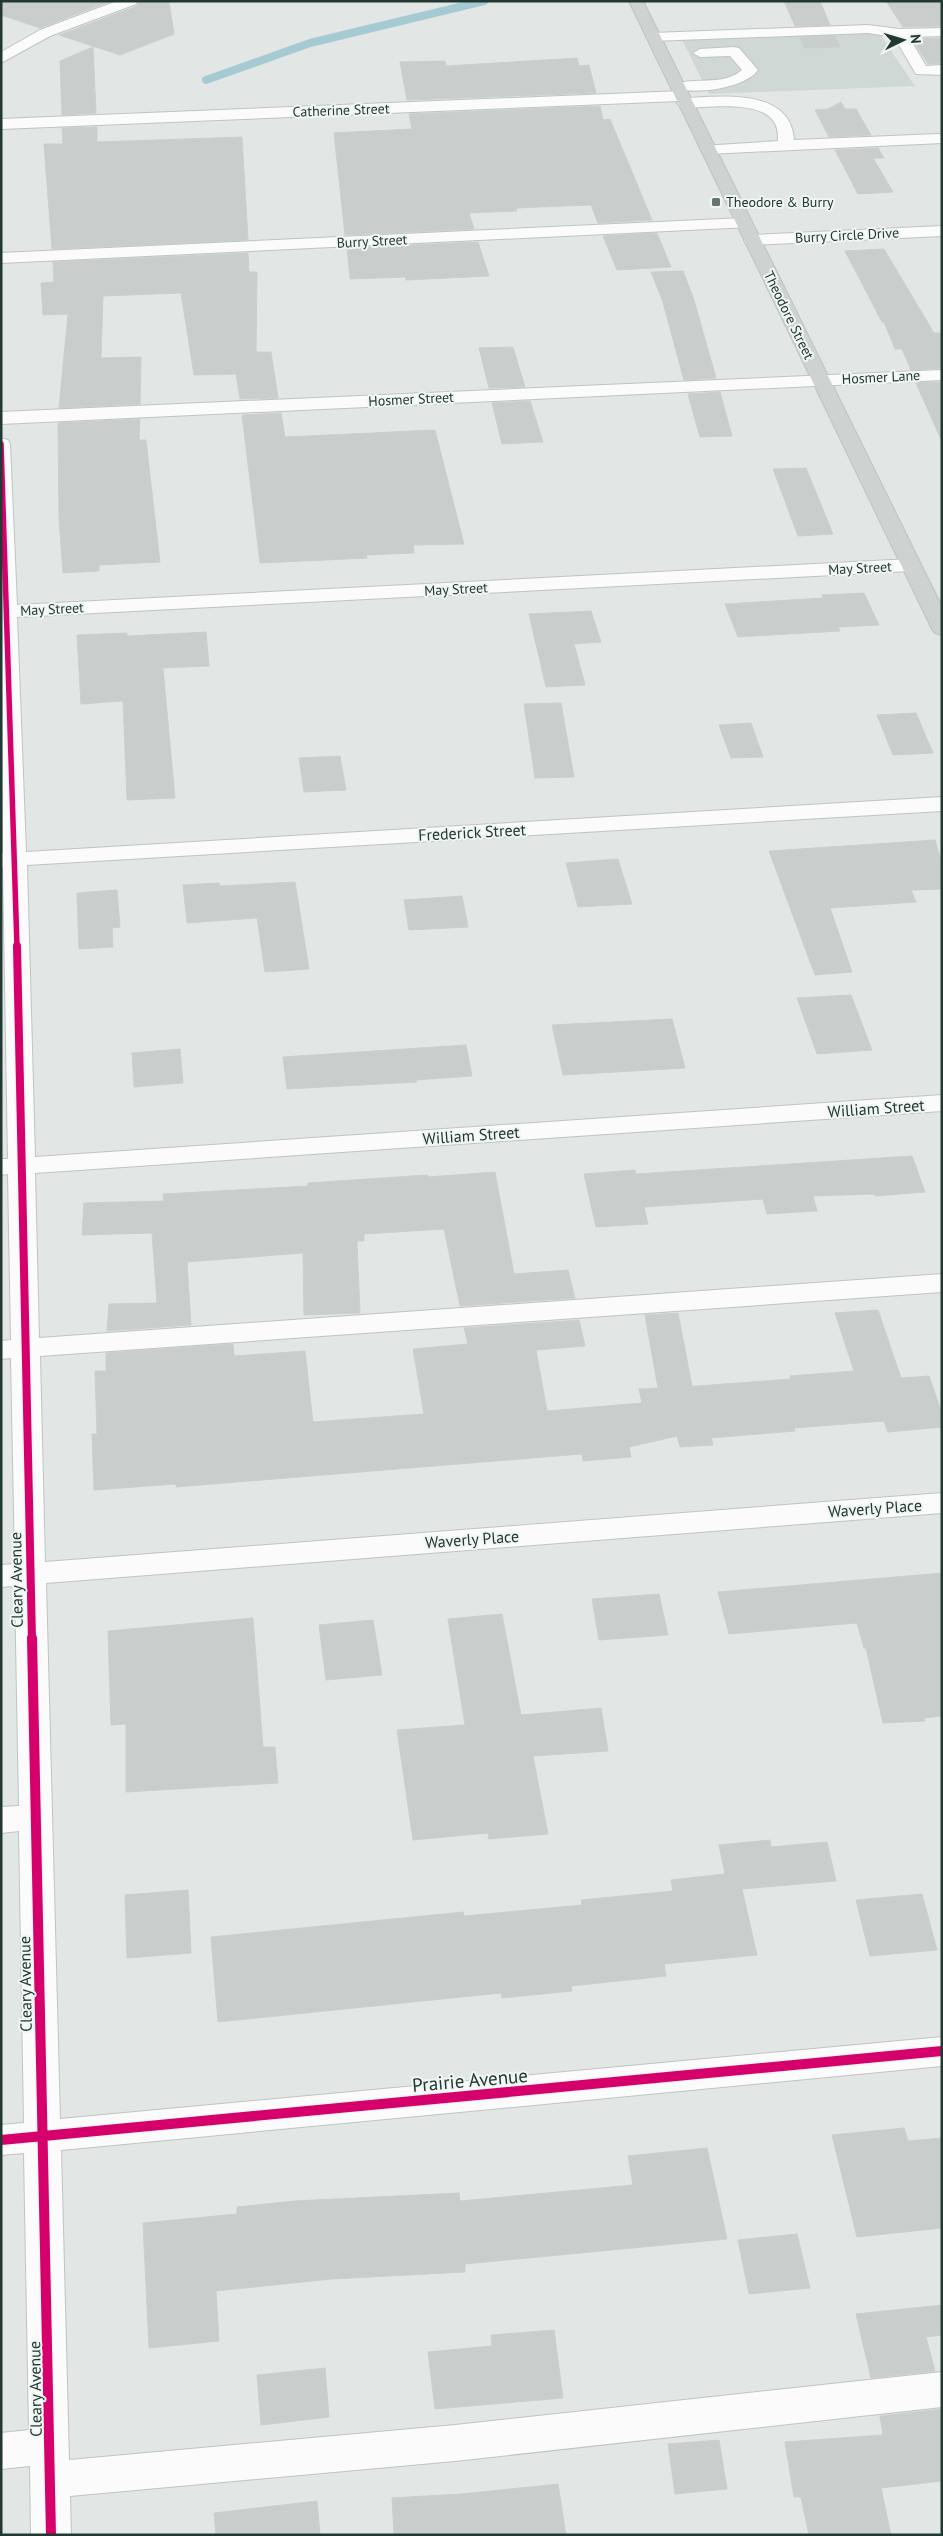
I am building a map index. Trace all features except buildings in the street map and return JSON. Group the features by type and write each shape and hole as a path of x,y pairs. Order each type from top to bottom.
{"main road":[{"name":"Theodore Street","path":"636,1 653,37 676,54 681,95 942,629"}],"street":[{"path":"1,59 11,50 40,36 131,1"},
{"path":"653,37 868,29 899,33 942,32"},
{"path":"899,33 921,71 942,70"},
{"path":"676,54 734,51 750,70 745,77 681,95"},
{"path":"681,95 749,103 771,111 780,117 786,131 786,145"},
{"name":"Catherine Street","path":"1,124 681,95"},
{"path":"708,149 939,139"},
{"name":"Burry Street","path":"1,258 744,223"},
{"name":"Burry Circle Drive","path":"752,240 942,231"},
{"name":"Hosmer Lane","path":"820,380 942,375"},
{"name":"Hosmer Street","path":"1,418 820,380"},
{"name":"Cleary Avenue","path":"1,444 16,1575 35,1817 51,2535"},
{"name":"May Street","path":"4,612 911,565"},
{"name":"Frederick Street","path":"8,860 942,804"},
{"name":"William Street","path":"11,1166 942,1103"},
{"path":"13,1350 942,1283"},
{"name":"Waverly Place","path":"16,1575 942,1502"},
{"path":"1,1820 35,1817"},
{"name":"Prairie Avenue","path":"1,2140 942,2051"},
{"path":"1,2451 50,2463 455,2443 942,2389"}],"shaded area":[{"path":"879,33 915,86 709,94 682,40"}],"waterway":[{"path":"206,80 310,43 484,1"}],"cycle path":[{"path":"1,444 15,860 51,2535"},
{"path":"1,2140 942,2051"}],"place":[{"name":"Theodore & Burry","path":"716,202"}]}
